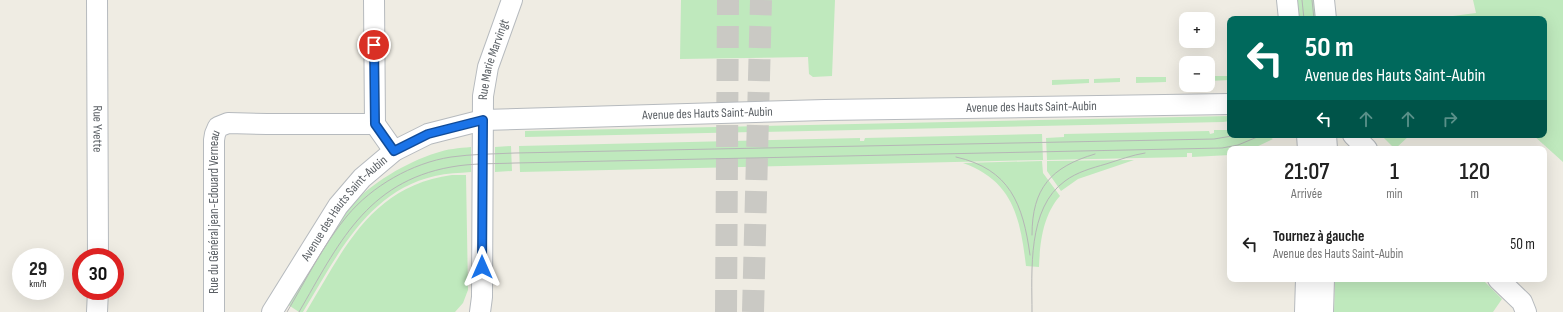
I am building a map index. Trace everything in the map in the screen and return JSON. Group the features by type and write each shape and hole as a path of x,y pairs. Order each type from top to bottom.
{"street":[{"name":"Rue Yvette","path":"98,0 98,248"},
{"path":"374,0 375,124 394,151"},
{"name":"Rue Marie Marvingt","path":"480,312 482,297 483,96 488,68 512,0"},
{"path":"1287,0 1289,16"},
{"path":"1324,0 1326,16"},
{"name":"Avenue des Hauts Saint-Aubin","path":"272,312 338,206 362,178 394,151 428,134 483,120 825,110 1227,104"},
{"name":"Rue du Général jean-Edouard Verneau","path":"214,312 214,140 218,127 228,123 375,124"},
{"path":"1356,138 1364,146"},
{"path":"1305,312 1306,282"},
{"path":"1323,312 1324,282"},
{"path":"1501,282 1522,302 1526,312"},
{"path":"98,300 98,312"}],"green space":[{"path":"681,0 835,0 832,76 813,77 809,74 808,57 680,59"},
{"path":"1295,0 1319,0 1321,16 1297,16"},
{"path":"1473,0 1563,0 1563,162 1536,138 1547,138 1547,16 1453,16 1476,13"},
{"path":"1215,76 1227,76 1227,80 1215,81"},
{"path":"1136,77 1166,77 1166,82 1136,83"},
{"path":"1120,78 1120,82 1094,83 1094,79"},
{"path":"1089,79 1089,83 1052,85 1052,80"},
{"path":"1227,116 1227,121 1223,122 525,137 525,131"},
{"path":"1214,130 1227,130 1227,138 1273,139 1258,146 1227,146 1227,155 1192,157 1192,153 1187,153 1187,157 1047,160 1046,138 1064,137 1064,134 1209,131 1210,134 1214,133"},
{"path":"1042,134 1043,160 520,172 519,146 860,138 860,141 864,141 865,138"},
{"path":"1384,138 1407,138 1398,146 1392,146"},
{"path":"511,146 512,171 495,172 495,147"},
{"path":"471,147 471,172 435,176 411,184 390,196 372,211 341,249 303,312 299,312 287,304 331,231 357,199 378,182 413,162 444,151"},
{"path":"1134,160 1078,179 1061,191 1047,171 1047,161"},
{"path":"1042,161 1043,173 1060,196 1054,203 1046,220 1040,248 1039,267 1026,266 1021,232 1011,203 993,180 980,171 963,163"},
{"path":"452,175 466,175 468,290 463,303 455,312 306,312 333,266 348,244 363,224 380,207 400,192 424,181"},
{"path":"1335,282 1485,282 1502,299 1493,312 1334,312"}],"tunnel":[{"path":"726,312 728,0"},
{"path":"753,312 761,0"}],"tram line":[{"path":"1302,0 1304,16"},
{"path":"1312,0 1314,16"},
{"path":"287,312 330,239 357,205 381,186 408,170 436,160 451,157 515,153 1214,139 1227,137"},
{"path":"1233,146 1255,138"},
{"path":"299,312 327,263 342,241 358,220 376,202 397,187 422,175 451,167 475,164 1227,147"},
{"path":"1032,312 1032,260 1034,241 1044,207 1053,193 1065,181 1080,173 1145,153"},
{"path":"1032,235 1036,204 1040,192 1047,182 1056,173 1067,166 1080,159 1095,154"},
{"path":"956,157 989,170 1011,191 1023,220 1030,255"}],"route":[{"path":"374,45 375,124 384,139 394,151 428,134 483,120 482,267"}]}
